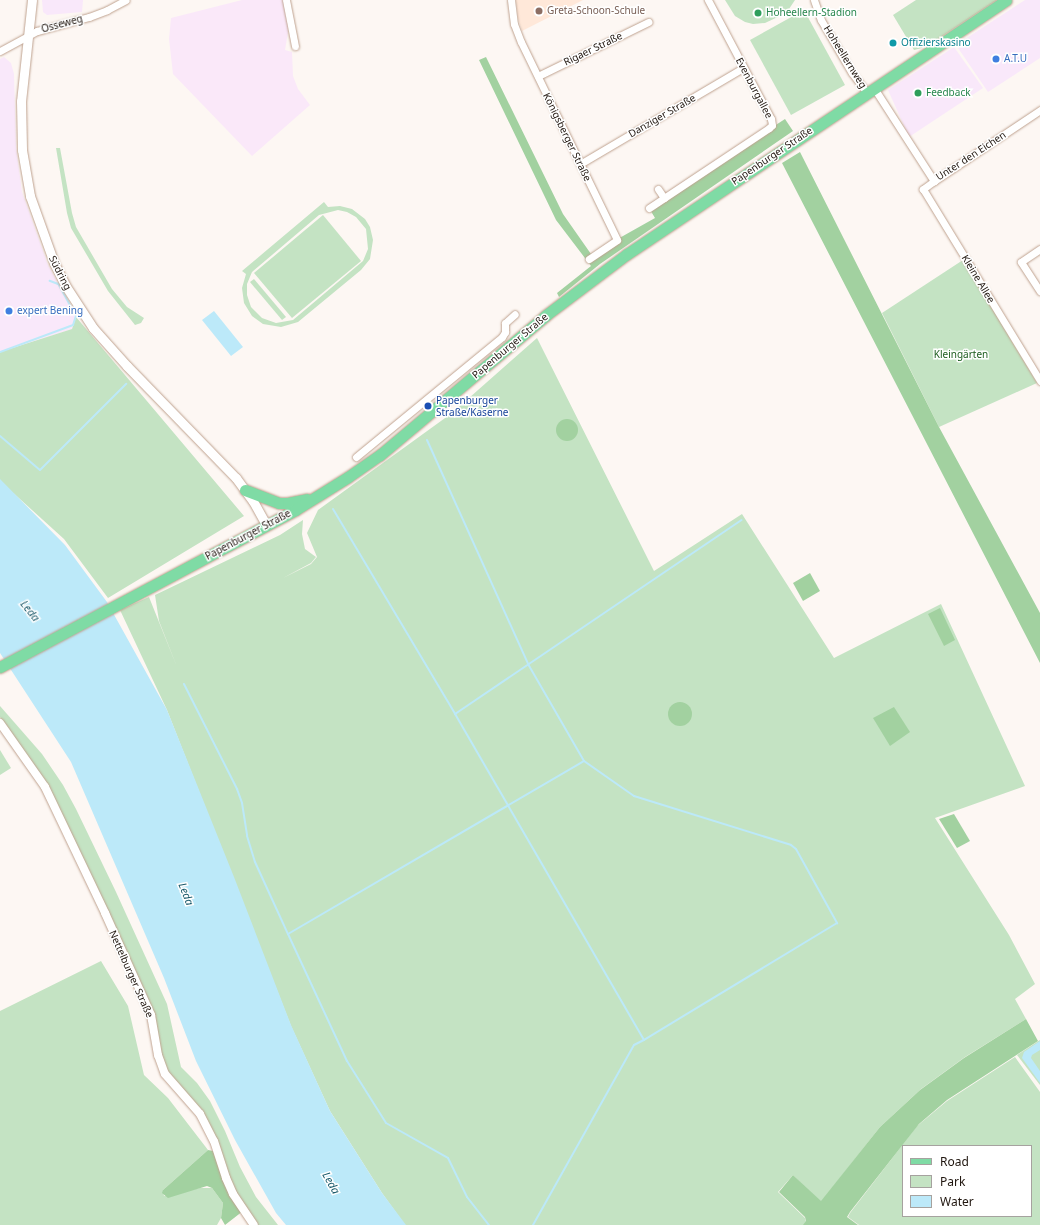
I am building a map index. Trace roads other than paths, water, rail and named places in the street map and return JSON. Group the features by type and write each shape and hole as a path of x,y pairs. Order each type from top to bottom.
{"main road":[{"name":"Südring","path":"32,0 21,101 22,150 30,196 54,263 78,307 103,340 223,464 245,490 266,524"},
{"name":"Papenburger Straße","path":"0,667 317,496 380,455 546,315 627,254 1006,0"},
{"path":"245,490 279,503 288,503 317,496"}],"street":[{"name":"Osseweg","path":"0,51 27,36 54,25 107,10 126,0"},
{"path":"286,0 295,46"},
{"name":"Königsberger Straße","path":"511,0 514,24 617,240 589,259"},
{"name":"Evenburgallee","path":"649,208 771,127 771,119 708,0"},
{"name":"Hoheellernweg","path":"814,0 822,20 852,72 871,90"},
{"name":"Rigaer Straße","path":"538,76 648,22"},
{"name":"Danziger Straße","path":"580,164 744,68"},
{"name":"Unter den Eichen","path":"871,90 934,181 1040,110"},
{"name":"Kleine Allee","path":"934,181 923,189 1040,381"},
{"path":"658,189 664,198"},
{"path":"1040,249 1021,262 1040,292"},
{"path":"356,457 502,337 505,332 505,323 514,314"},
{"name":"Nettelburger Straße","path":"0,723 45,787 151,1015 158,1055 165,1074 200,1114 214,1141 233,1194 254,1225"}],"water":[{"path":"214,311 243,347 231,356 202,320"},
{"name":"Leda","path":"0,479 65,545 107,602 167,710 291,1025 330,1111 382,1193 406,1225 286,1225 276,1213 235,1140 196,1061 164,978 71,762 0,653"},
{"path":"1040,1041 1040,1050 1032,1055 1031,1058 1040,1071 1040,1083 1022,1058 1024,1052"}],"waterway":[{"path":"0,352 73,325 76,316 58,284 50,281"},
{"path":"0,436 40,470 126,384"},
{"path":"427,440 528,664 584,761 634,796 791,845 796,849 837,923 644,1040"},
{"path":"333,509 455,714"},
{"path":"533,1225 634,1045 644,1040 455,714 741,520"},
{"path":"184,684 237,789 242,803 247,836 255,862 288,934 584,761"},
{"path":"288,934 347,1061 386,1123 448,1158 467,1197 489,1225"}],"place":[{"name":"Greta-Schoon-Schule","path":"539,11"},
{"name":"Hoheellern-Stadion","path":"758,13"},
{"name":"Offizierskasino","path":"893,43"},
{"name":"A.T.U","path":"996,59"},
{"name":"Feedback","path":"918,93"},
{"name":"expert Bening","path":"9,311"},
{"name":"Papenburger Straße/Kaserne","path":"428,406"}],"park label":[{"name":"Kleingärten","path":"961,355"}]}
